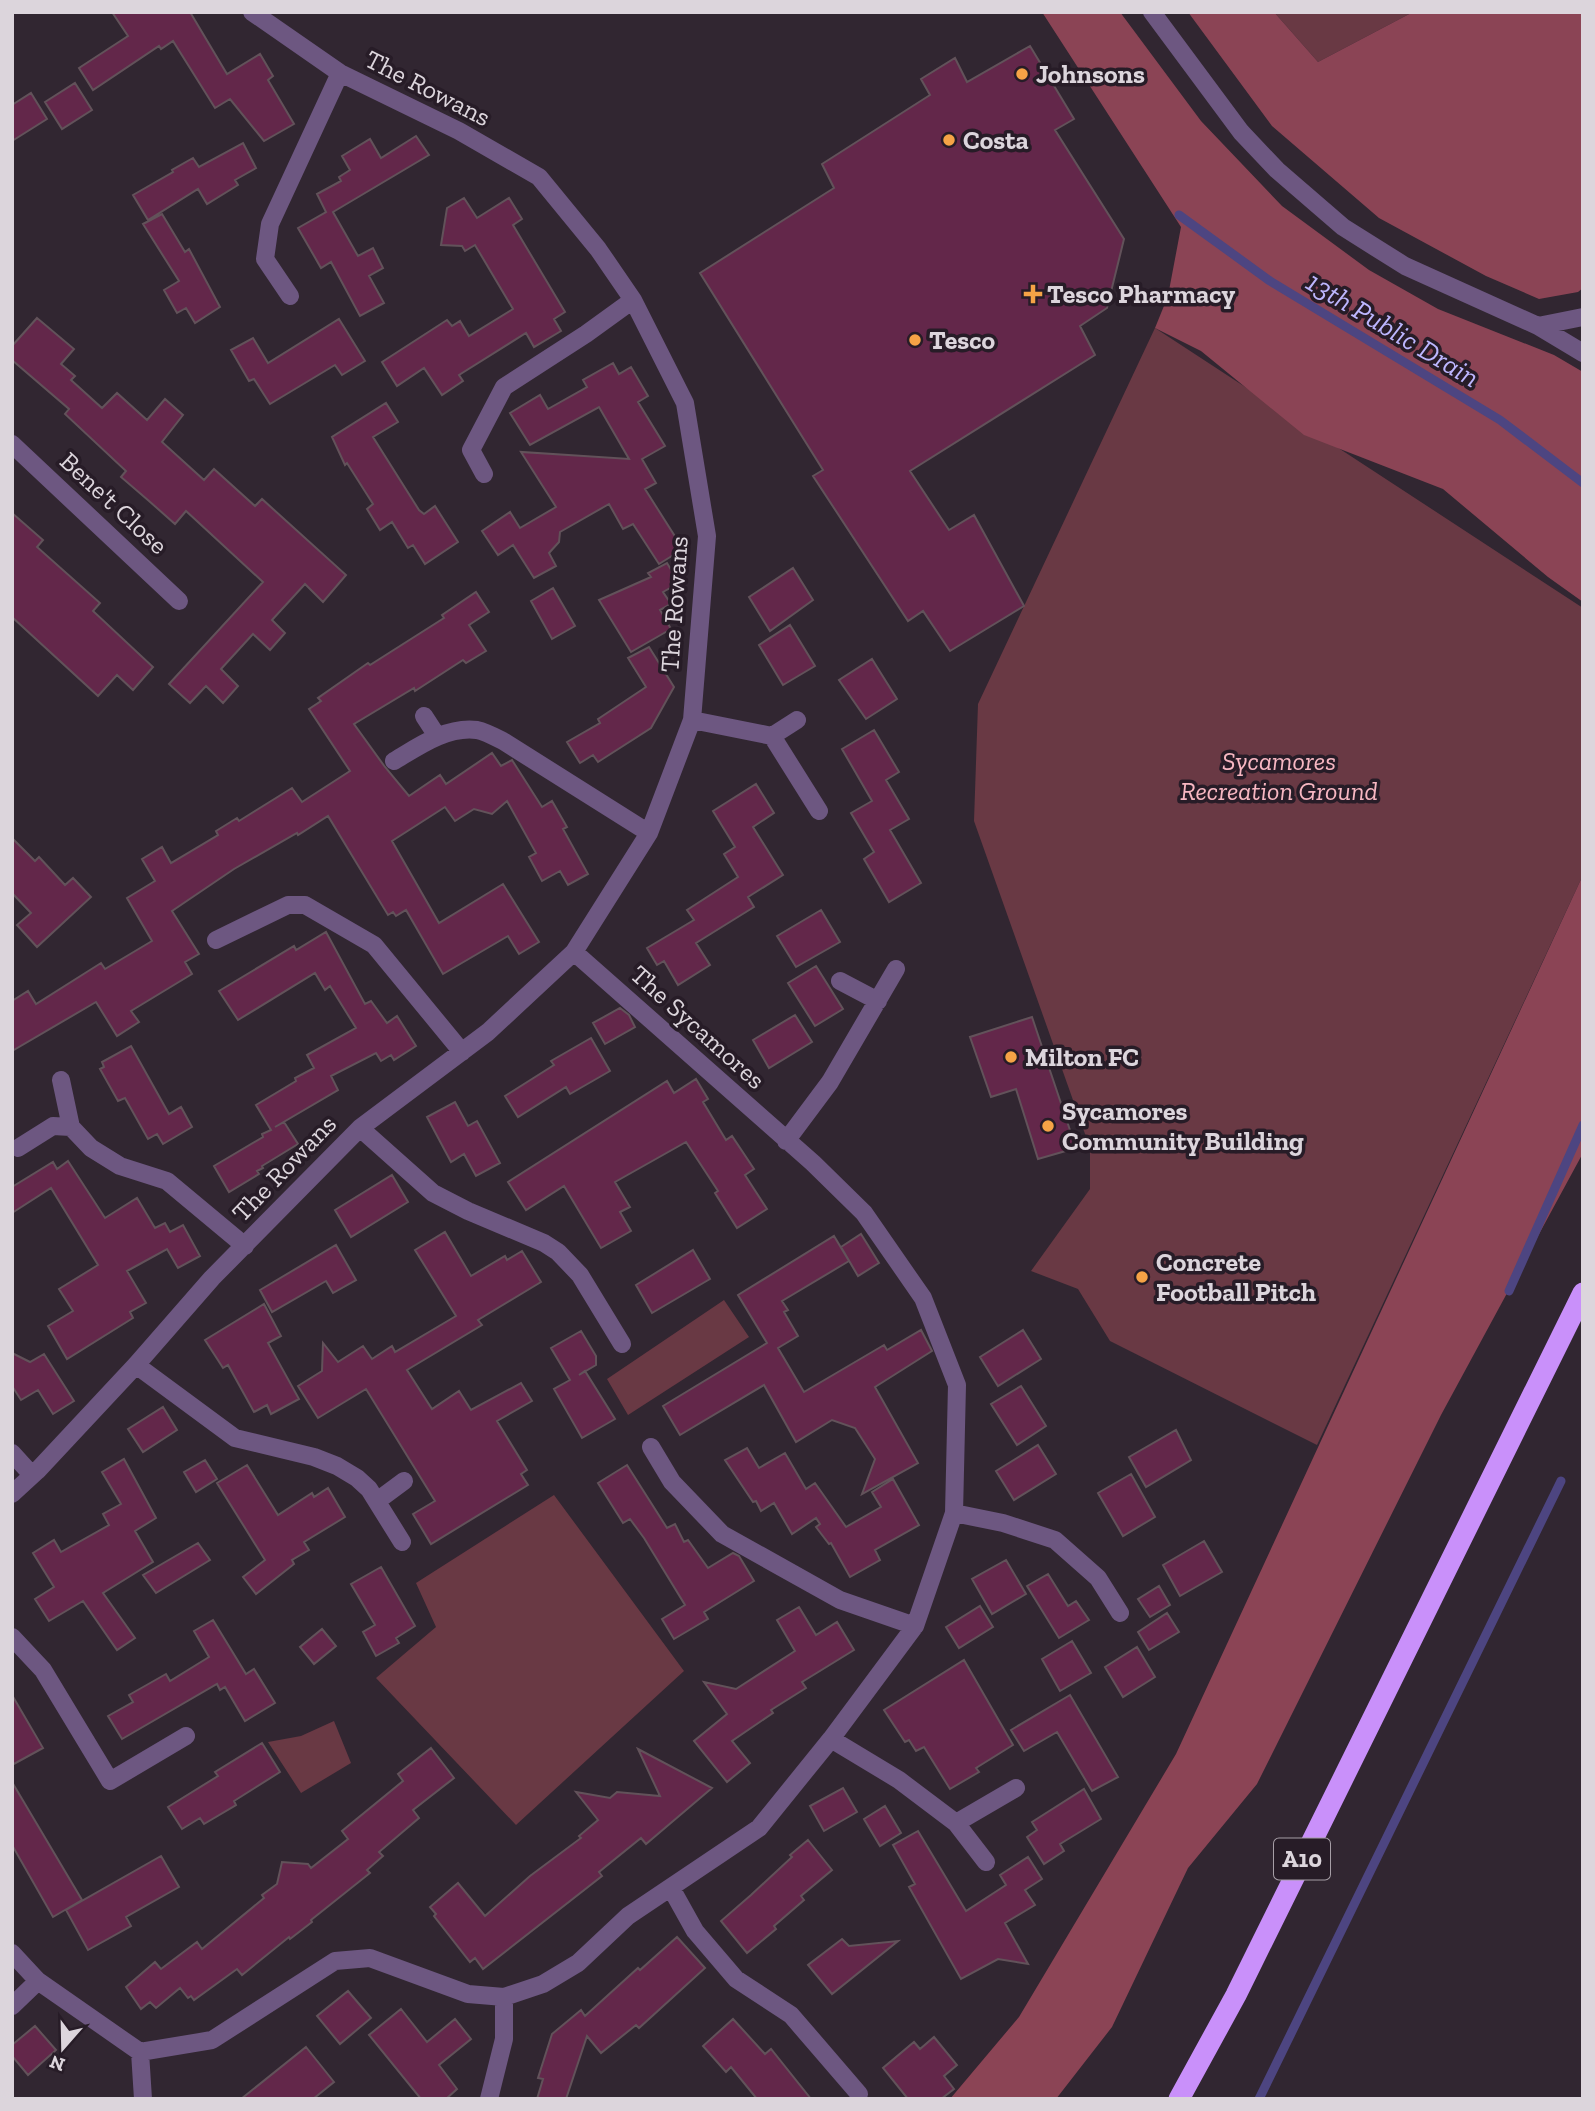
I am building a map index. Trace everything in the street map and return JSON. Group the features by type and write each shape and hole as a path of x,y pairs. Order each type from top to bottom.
{"highway":[{"name":"A10","path":"1179,2099 1236,1995 1583,1293"}],"street":[{"name":"The Rowans","path":"12,1494 136,1365 212,1278 360,1128 488,1032 574,952 649,832 692,720 707,536 685,403 633,300 598,249 539,177 459,131 340,73 252,12"},
{"path":"1152,12 1241,132 1277,170 1343,227 1405,266 1538,326 1583,353"},
{"name":"The Rowans","path":"290,296 265,259 270,224 340,73"},
{"path":"484,474 471,450 504,387 633,300"},
{"path":"1538,326 1583,317"},
{"name":"Bene't Close","path":"12,444 179,601"},
{"path":"425,716 437,736"},
{"path":"692,720 772,736 797,720"},
{"path":"394,761 437,736 473,730 493,736 649,832"},
{"path":"772,736 819,811"},
{"path":"216,940 288,905 305,905 374,945 462,1052"},
{"name":"The Sycamores","path":"139,2053 212,2040 335,1961 370,1958 468,1994 504,1997 543,1984 578,1963 628,1916 759,1828 831,1739 915,1626 954,1514 957,1385 923,1298 864,1213 813,1163 574,952"},
{"path":"786,1141 830,1082 896,969"},
{"path":"840,981 878,1001"},
{"path":"18,1148 53,1126 71,1127 61,1080"},
{"name":"The Rowans","path":"71,1127 91,1149 120,1166 167,1181 245,1246"},
{"name":"The Rowans","path":"360,1128 433,1193 544,1243 558,1252 580,1275 622,1344"},
{"path":"136,1365 235,1438 314,1457 357,1478 377,1501 402,1542"},
{"path":"651,1447 672,1482 722,1534 840,1600 915,1626"},
{"path":"12,1453 32,1475"},
{"path":"377,1501 404,1481"},
{"path":"954,1514 1003,1523 1055,1540 1098,1578 1120,1613"},
{"path":"12,1637 43,1671 110,1781 186,1736"},
{"path":"831,1739 899,1780 956,1823 986,1862"},
{"path":"956,1823 1016,1787"},
{"path":"671,1888 695,1931 736,1979 792,2015 859,2094"},
{"path":"12,1953 38,1981 139,2053 143,2099"},
{"path":"12,2006 38,1981"},
{"path":"489,2099 504,2039 504,1997"}],"green space":[{"path":"1274,12 1413,12 1318,62"},
{"name":"Sycamores Recreation Ground","path":"1155,328 1583,608 1583,875 1317,1445 1110,1341 1078,1289 1031,1271 1090,1189 1090,1148 974,821 978,704"},
{"path":"724,1300 749,1337 628,1415 607,1379"},
{"path":"554,1495 684,1671 516,1825 376,1678 436,1627 416,1583"},
{"path":"334,1721 351,1763 301,1793 268,1742 301,1736"}],"shaded area":[{"path":"1042,12 1120,12 1201,121 1282,206 1369,270 1438,309 1554,355 1583,372 1583,602 1548,577 1443,489 1304,435 1201,351 1155,328 1168,296 1181,227"},
{"path":"1188,12 1274,12 1318,62 1413,12 1583,12 1583,288 1578,292 1539,299 1486,276 1379,218 1272,126"},
{"path":"1583,875 1583,1153 1441,1415 1257,1784 1188,1868 1112,2027 1056,2099 950,2099 1019,2017 1176,1754"}],"building":[{"path":"112,12 190,12 227,74 260,54 273,76 268,80 294,124 264,141 230,99 215,108 173,41 161,49 159,46 93,90 79,68 128,36"},
{"name":"Tesco","path":"1030,46 1074,119 1055,130 1124,239 1107,308 1080,326 1095,355 910,471 949,530 974,515 1024,606 950,651 923,611 908,621 813,476 823,470 700,273 834,188 822,164 930,95 921,79 955,58 967,82"},
{"path":"75,83 92,110 62,129 45,102"},
{"path":"31,93 47,119 12,141 12,105"},
{"path":"416,136 429,155 333,212 358,256 373,248 383,268 369,276 384,303 360,316 331,262 321,268 298,228 326,212 317,194 341,181 339,177 350,170 342,156 370,139 381,158"},
{"path":"243,143 256,168 235,180 238,185 207,204 198,189 148,220 133,195 193,158 199,167"},
{"path":"464,198 477,218 509,198 522,219 513,225 565,312 554,319 561,331 534,347 526,333 459,375 463,381 442,395 424,368 397,386 382,362 447,320 452,326 460,321 469,336 513,309 475,245 465,251 462,246 441,245 447,208"},
{"path":"162,214 185,252 189,249 220,307 195,323 186,308 177,313 164,290 179,281 143,224"},
{"path":"37,318 74,349 61,364 75,376 71,380 102,408 117,393 147,420 165,399 183,415 162,442 204,480 214,469 255,506 262,499 346,575 323,602 305,584 272,620 285,633 270,650 253,634 221,669 238,686 223,703 206,686 190,703 169,684 263,582 186,511 175,524 121,477 126,471 65,414 69,409 12,360 12,346"},
{"path":"339,319 365,361 342,375 335,365 270,404 254,379 249,381 231,350 253,338 268,363"},
{"path":"613,363 619,374 631,367 648,396 638,402 665,446 642,459 656,483 645,489 683,549 659,564 633,524 623,529 609,504 560,532 559,542 549,553 556,566 534,578 513,545 498,555 482,531 510,512 520,528 556,507 521,452 629,459 599,407 530,445 510,413 540,395 548,409 587,387 583,380"},
{"path":"386,403 398,422 373,437 419,510 424,514 435,506 458,542 425,564 413,545 408,548 392,522 380,530 367,509 373,504 347,463 345,465 332,437"},
{"path":"12,513 43,540 37,547 100,603 93,611 153,667 133,690 117,675 98,696 12,617"},
{"path":"667,563 679,583 663,592 671,604 660,610 671,629 631,652 599,600 651,577 648,573"},
{"path":"793,568 813,600 770,631 749,597"},
{"path":"553,588 575,626 552,639 531,601"},
{"path":"476,592 489,612 469,625 486,651 466,663 463,660 415,691 414,688 354,724 409,796 440,775 446,784 492,753 501,766 512,760 542,807 552,801 567,827 563,829 588,874 568,885 560,871 542,881 529,857 536,853 507,801 492,814 474,809 455,821 445,807 392,841 439,923 503,884 539,942 519,954 508,936 443,974 406,910 396,916 393,912 388,915 328,816 234,869 172,911 199,954 185,962 192,974 131,1011 139,1022 117,1036 96,1002 12,1051 12,1001 28,991 36,1004 101,963 105,969 152,941 127,898 155,881 142,859 162,847 171,863 218,835 216,831 237,818 239,821 292,788 302,802 350,771 309,709 321,701 318,698 368,663 370,665 444,618 442,615"},
{"path":"790,625 815,666 783,685 759,645"},
{"path":"649,647 674,687 651,728 598,762 593,755 580,763 567,742 600,723 598,719 646,687 628,658"},
{"path":"872,659 897,699 866,719 839,680"},
{"path":"874,730 899,772 886,780 909,819 890,830 921,883 889,902 864,859 874,852 851,813 872,801 842,749"},
{"path":"756,784 774,813 753,827 783,875 748,897 754,907 696,943 710,965 678,985 664,961 657,965 647,948 694,920 687,910 738,877 724,854 735,847 713,811"},
{"path":"12,838 35,861 39,857 65,885 73,878 91,897 37,947 17,925 31,913 12,893"},
{"path":"821,910 840,942 796,967 777,936"},
{"path":"326,932 365,1004 371,1001 387,1023 397,1016 416,1046 394,1060 391,1055 381,1061 376,1053 331,1076 338,1090 275,1127 284,1122 298,1144 262,1166 263,1168 257,1171 259,1174 229,1192 214,1166 271,1130 256,1105 314,1068 307,1055 356,1028 330,986 325,990 315,973 238,1020 219,991 294,946 296,950"},
{"path":"816,966 843,1009 815,1026 788,983"},
{"path":"620,1008 629,1015 635,1027 605,1044 593,1023"},
{"path":"795,1015 812,1042 769,1068 753,1040"},
{"path":"1032,1017 1076,1148 1038,1159 1016,1089 991,1097 970,1037"},
{"path":"591,1038 610,1071 570,1094 566,1087 518,1117 505,1096 554,1065 551,1061"},
{"path":"131,1046 169,1114 181,1107 192,1127 163,1144 157,1134 148,1139 125,1098 118,1101 100,1069 104,1067 102,1062"},
{"path":"696,1079 708,1099 703,1102 726,1140 732,1136 754,1169 745,1175 767,1209 737,1228 715,1193 718,1191 686,1142 615,1182 630,1207 620,1212 631,1231 601,1248 564,1186 526,1210 508,1182 667,1081 674,1093"},
{"path":"455,1102 468,1126 477,1121 500,1163 476,1176 464,1154 451,1162 427,1117"},
{"path":"68,1161 105,1218 137,1198 155,1228 165,1223 170,1232 183,1225 200,1256 178,1268 167,1249 127,1271 146,1303 130,1312 133,1318 67,1359 48,1326 73,1311 59,1289 98,1265 51,1188 12,1213 12,1187 53,1162 57,1169"},
{"path":"392,1175 408,1202 351,1237 335,1210"},
{"path":"445,1232 471,1276 505,1256 507,1260 522,1251 541,1282 478,1320 482,1325 407,1370 432,1409 459,1391 471,1410 521,1383 532,1401 497,1421 527,1470 521,1474 528,1485 431,1544 413,1514 435,1501 366,1389 318,1418 298,1386 322,1371 323,1343 338,1362 363,1346 372,1359 392,1346 395,1352 456,1316 415,1250"},
{"path":"861,1234 879,1263 858,1276 841,1247"},
{"path":"834,1236 849,1261 782,1301 788,1310 784,1312 798,1336 778,1348 804,1392 884,1345 887,1350 921,1330 932,1351 875,1387 918,1463 862,1494 875,1459 855,1428 832,1420 796,1442 764,1385 680,1435 663,1406 767,1343 738,1295"},
{"path":"336,1245 356,1280 333,1293 326,1281 272,1312 260,1290"},
{"path":"693,1250 710,1279 652,1313 636,1285"},
{"path":"264,1304 281,1336 268,1343 299,1399 271,1414 267,1405 254,1412 228,1365 223,1368 205,1340"},
{"path":"1023,1330 1041,1359 998,1386 980,1357"},
{"path":"581,1331 596,1356 596,1365 585,1371 615,1419 582,1438 554,1389 570,1380 551,1348"},
{"path":"12,1353 30,1362 44,1354 74,1401 53,1414 38,1390 21,1400 12,1386"},
{"path":"1021,1386 1046,1426 1017,1445 991,1404"},
{"path":"163,1407 177,1430 143,1452 128,1429"},
{"path":"1176,1430 1191,1460 1146,1487 1129,1457"},
{"path":"1038,1445 1056,1474 1014,1500 996,1471"},
{"path":"747,1448 759,1468 785,1453 806,1489 815,1483 846,1527 881,1507 872,1492 893,1479 919,1525 875,1550 880,1560 850,1577 831,1543 829,1544 816,1527 820,1524 816,1518 792,1534 774,1503 761,1511 756,1501 753,1502 725,1460"},
{"path":"124,1459 156,1518 135,1531 153,1562 103,1593 135,1638 117,1650 83,1601 49,1621 35,1599 54,1587 33,1553 54,1540 61,1552 109,1525 103,1514 121,1504 102,1472"},
{"path":"205,1460 217,1479 196,1492 184,1472"},
{"path":"247,1465 278,1515 312,1493 314,1497 328,1488 345,1517 304,1542 309,1550 292,1560 294,1564 256,1594 243,1577 265,1560 217,1483"},
{"path":"627,1465 667,1528 675,1524 684,1542 688,1540 708,1568 733,1553 739,1556 754,1581 704,1612 708,1619 674,1639 662,1619 685,1605 644,1538 630,1519 623,1523 598,1483"},
{"path":"1131,1474 1155,1517 1123,1536 1098,1493"},
{"path":"1204,1541 1222,1572 1180,1596 1163,1565"},
{"path":"198,1543 210,1560 156,1593 143,1575"},
{"path":"1006,1560 1026,1594 992,1614 972,1579"},
{"path":"381,1567 415,1626 396,1638 399,1643 376,1656 363,1632 375,1625 351,1584"},
{"path":"1048,1574 1068,1606 1076,1601 1089,1620 1059,1638 1027,1586"},
{"path":"1159,1586 1170,1605 1150,1617 1138,1599"},
{"path":"980,1606 993,1627 959,1648 946,1627"},
{"path":"799,1607 816,1635 837,1622 854,1650 802,1682 806,1688 771,1710 773,1713 732,1741 750,1763 727,1782 694,1741 727,1714 704,1682 736,1689 795,1651 777,1620"},
{"path":"1167,1613 1179,1632 1149,1650 1138,1632"},
{"path":"213,1620 246,1674 254,1669 275,1703 245,1721 225,1687 220,1690 217,1684 122,1739 108,1716 133,1702 129,1695 166,1674 170,1681 209,1657 194,1631"},
{"path":"322,1629 336,1646 314,1664 300,1647"},
{"path":"1072,1641 1091,1673 1060,1691 1042,1659"},
{"path":"1137,1647 1155,1677 1123,1697 1105,1667"},
{"path":"964,1660 1013,1745 976,1768 979,1772 950,1789 924,1747 916,1751 909,1740 905,1742 884,1710"},
{"path":"12,1695 43,1748 12,1765"},
{"path":"1070,1695 1118,1777 1092,1791 1057,1732 1024,1751 1011,1730"},
{"path":"262,1743 280,1772 234,1801 236,1805 204,1824 200,1818 182,1829 168,1807 218,1776 215,1772"},
{"path":"431,1748 454,1778 413,1810 419,1818 379,1852 383,1856 367,1870 370,1873 311,1920 312,1922 242,1975 237,1969 194,2000 191,1996 188,1998 180,1988 156,2008 150,2002 141,2009 126,1987 155,1962 161,1969 197,1942 202,1949 277,1884 282,1862 308,1864 311,1868 348,1839 342,1831 403,1781 398,1774"},
{"path":"638,1749 712,1788 646,1844 641,1838 599,1872 602,1876 483,1969 475,1958 470,1962 430,1907 458,1883 485,1916 530,1876 581,1838 579,1836 598,1820 576,1792 610,1798 617,1792 660,1796"},
{"path":"12,1782 82,1900 53,1917 12,1845"},
{"path":"843,1788 857,1812 824,1831 810,1806"},
{"path":"1084,1789 1101,1819 1060,1844 1064,1851 1044,1864 1027,1837 1037,1830 1032,1822"},
{"path":"885,1806 901,1833 880,1846 864,1819"},
{"path":"918,1831 966,1911 1006,1885 1000,1875 1028,1857 1042,1879 1025,1890 1035,1905 1005,1923 1028,1964 998,1959 961,1979 909,1887 915,1884 893,1845"},
{"path":"808,1840 832,1870 801,1896 804,1900 774,1926 776,1929 747,1953 721,1921"},
{"path":"161,1856 179,1887 126,1917 131,1926 88,1950 66,1910"},
{"path":"677,1937 705,1968 639,2028 636,2025 601,2053 587,2036 566,2099 537,2099 543,2079 538,2078 552,2034 581,2010 585,2016"},
{"path":"842,1939 849,1946 898,1941 832,1994 808,1965"},
{"path":"348,1991 371,2018 340,2044 317,2016"},
{"path":"401,2009 427,2042 455,2019 471,2039 439,2065 457,2089 446,2099 421,2099 369,2035"},
{"path":"733,2019 765,2054 771,2049 811,2099 757,2099 731,2067 726,2072 703,2046"},
{"path":"35,2026 56,2050 28,2075 12,2056 12,2045"},
{"path":"934,2037 957,2065 944,2076 954,2089 941,2099 908,2099 883,2068 914,2042 920,2049"},
{"path":"306,2047 334,2082 313,2099 241,2099"}],"waterway":[{"name":"13th Public Drain","path":"1179,215 1270,281 1500,420 1583,483"},
{"name":"13th Public Drain","path":"1509,1291 1583,1125"},
{"path":"1259,2099 1561,1481"}],"place":[{"name":"Johnsons","path":"1022,74"},
{"name":"Costa","path":"949,140"},
{"name":"Tesco Pharmacy","path":"1033,294"},
{"name":"Tesco","path":"915,340"},
{"name":"Milton FC","path":"1011,1057"},
{"name":"Sycamores Community Building","path":"1048,1126"},
{"name":"Concrete Football Pitch","path":"1142,1277"}]}
